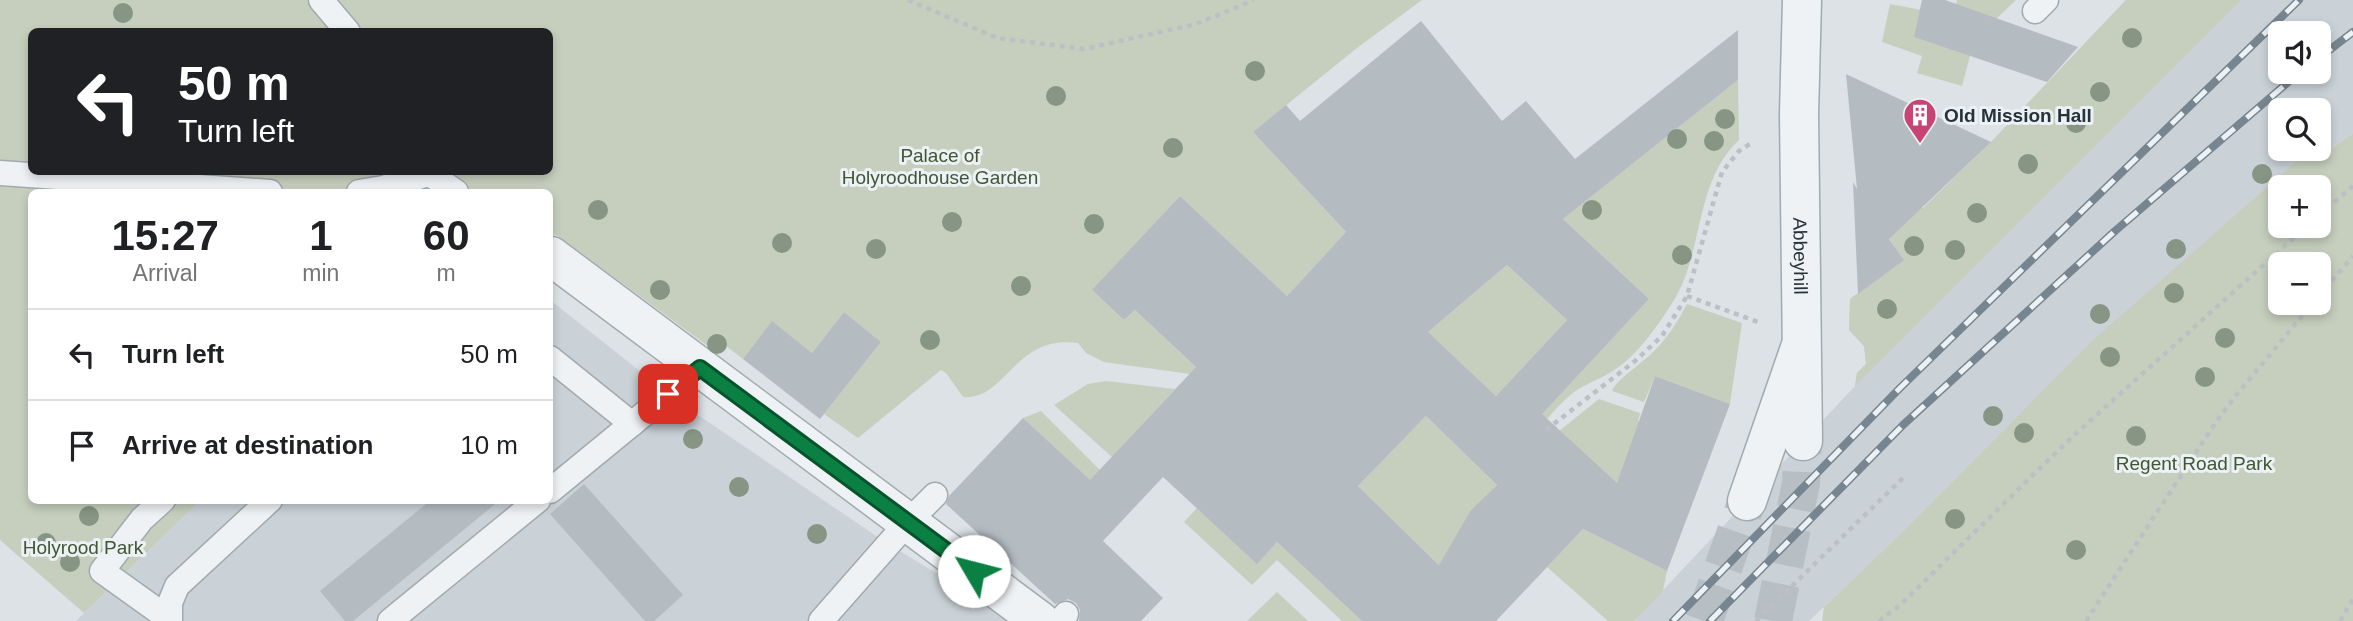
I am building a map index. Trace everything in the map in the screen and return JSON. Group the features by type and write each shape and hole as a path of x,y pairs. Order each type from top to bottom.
{"street":[{"name":"Abbeyhill","path":"1747,501 1802,341 1799,114 1802,0"},
{"path":"553,258 908,522 1055,619"},
{"path":"1802,341 1803,442"}],"lane":[{"path":"320,0 344,28"},
{"path":"0,173 28,175"},
{"path":"28,175 227,189"},
{"path":"380,189 421,175"},
{"path":"430,175 451,189"},
{"path":"553,360 632,424"},
{"path":"553,489 700,368"},
{"path":"821,621 935,495"},
{"path":"159,504 142,519 102,571 170,620"},
{"path":"170,620 170,603 177,586 266,504"},
{"path":"390,621 533,504"}],"path":[{"path":"908,0 997,38 1084,49 1196,24 1254,0"},
{"path":"1546,430 1635,361 1662,336 1687,296 1722,172 1739,151 1799,114"},
{"path":"2331,205 2353,186"},
{"path":"1879,621 1900,605 2072,437 2294,238"},
{"path":"2331,282 2353,256"},
{"path":"1687,296 1742,315 1802,341"},
{"path":"2086,621 2214,425 2303,315"},
{"path":"1756,621 1905,475"},
{"path":"2340,621 2353,599"}],"shaded area":[{"path":"2126,0 2353,0 2353,133 2331,148 2331,98 2268,98 2268,161 2298,161 2283,175 2268,175 2268,189 1809,621 1634,621 1855,386 1857,373 1866,364 1864,346 1849,330 1850,299 1903,260 1886,233 1904,207 1923,208 1991,142"},
{"path":"553,302 679,402 888,544 1016,621 76,621 197,504 553,504"}],"green space":[{"name":"Palace of Holyroodhouse Garden","path":"0,0 1422,0 1357,48 1253,132 1434,327 1507,265 1567,320 1496,396 1334,245 1287,296 1180,196 1093,291 1124,320 1135,310 1196,367 1190,374 1104,362 1086,353 1078,343 1056,343 1039,348 1025,357 990,389 978,395 963,397 941,370 858,438 824,414 881,342 844,312 812,353 772,322 743,359 721,342 712,349 555,234 553,236 553,189 28,189 28,504 197,504 84,613 0,540"},
{"path":"1957,0 2016,0 1995,20 1981,15 1962,86 1917,73 1922,56 1882,42 1890,4 1953,16"},
{"path":"2126,0 2241,0 1855,386 1857,373 1866,364 1864,346 1849,330 1850,299 1903,260 1886,233 1904,207 1923,208 1991,142"},
{"path":"1738,80 1739,140 1724,157 1714,177 1706,198 1690,264 1671,305 1628,360 1574,392 1537,430 1531,425 1649,299 1563,219"},
{"name":"Regent Road Park","path":"2353,133 2353,621 1822,621 1824,607 1907,528 2093,340 2268,186 2268,238 2331,238 2331,175 2281,175 2297,161 2331,161 2331,149"},
{"path":"1687,304 1742,323 1730,404 1655,376 1644,402 1612,391 1660,345"},
{"path":"1106,381 1175,389 1112,457 1054,405 1088,384"},
{"path":"1599,399 1640,413 1638,421 1658,429 1631,497 1548,440"},
{"path":"1041,411 1100,470 1090,481 1023,418"},
{"path":"1426,416 1497,485 1471,510 1465,590 1358,486"},
{"path":"1197,508 1257,563 1277,542 1362,621 1342,621 1277,560 1252,585 1184,522"},
{"path":"1583,529 1667,571 1663,591 1634,621 1608,621 1547,567"},
{"path":"1277,592 1308,621 1247,621"}],"building":[{"path":"1922,0 1945,0 2078,47 2047,82 1914,37"},
{"path":"1421,21 1502,121 1526,101 1575,159 1738,30 1738,80 1563,219 1649,299 1542,414 1617,483 1655,376 1730,404 1667,571 1583,529 1496,621 1362,621 1277,542 1257,564 1163,477 1103,541 1163,598 1141,621 1079,621 1080,610 1076,603 1068,599 1055,604 946,504 949,496 1023,418 1090,480 1196,367 1135,310 1124,320 1092,290 1180,196 1287,296 1346,232 1253,132 1286,105 1300,121","holes":["1507,265 1567,320 1496,396 1428,332","1426,416 1497,485 1471,510 1439,565 1358,486"]},
{"name":"Old Mission Hall","path":"1846,74 1991,142 1889,239 1904,260 1858,294 1853,182 1857,189"},
{"path":"844,312 881,342 820,419 743,359 772,321 812,353"},
{"path":"584,484 683,595 654,621 645,621 550,514"},
{"path":"426,504 495,504 353,621 345,621 320,591"}],"tunnel":[{"path":"1773,621 1801,483 1803,441"},
{"path":"1704,621 1747,501"}],"railway":[{"path":"1673,621 1900,388 2299,0"},
{"path":"2331,49 2353,32"},
{"path":"1710,621 1903,425 2115,231 2286,84"}],"place":[{"name":"Old Mission Hall","path":"1920,145"}],"route":[{"path":"668,394 700,368 974,571"}],"park label":[{"name":"Holyrood Park","path":"83,547"}]}
